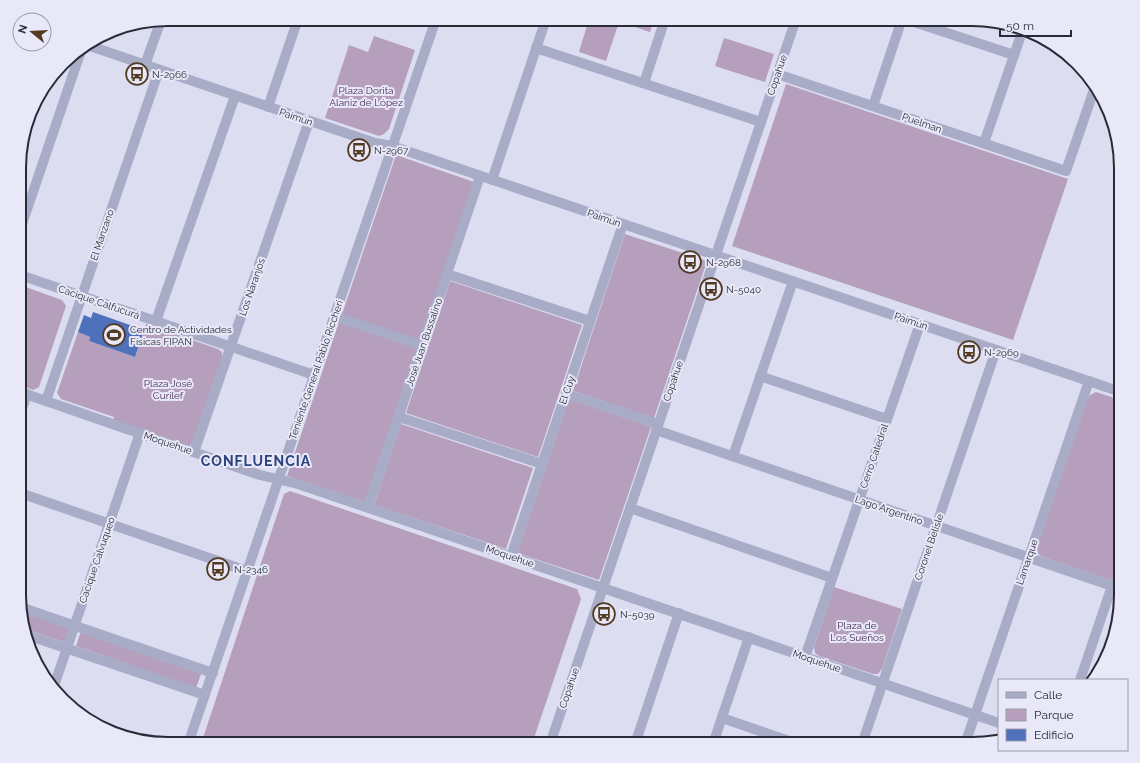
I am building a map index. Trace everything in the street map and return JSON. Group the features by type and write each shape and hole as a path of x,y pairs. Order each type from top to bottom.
{"street":[{"path":"145,65 159,26"},
{"path":"268,107 296,26"},
{"name":"Teniente General Pablo Riccheri","path":"190,737 434,26"},
{"path":"492,180 544,26"},
{"path":"644,83 663,26"},
{"name":"Copahue","path":"552,737 794,26"},
{"path":"873,106 900,26"},
{"path":"927,26 1014,54"},
{"path":"984,144 1021,35"},
{"name":"Paimún","path":"93,47 374,144 392,146 1114,390"},
{"path":"536,48 761,122"},
{"path":"26,212 79,57"},
{"name":"El Manzano","path":"46,401 159,70"},
{"name":"Puelman","path":"778,74 1066,171 1093,93"},
{"path":"156,321 235,96"},
{"name":"Los Naranjos","path":"194,452 309,121"},
{"name":"José Juan Bussalino","path":"368,508 480,176"},
{"name":"El Cuy","path":"511,556 623,224"},
{"path":"447,274 590,321"},
{"name":"Cacique Calfucurá","path":"26,276 314,375"},
{"path":"733,456 792,281"},
{"path":"334,316 423,346"},
{"name":"Cerro Catedral","path":"805,657 920,324"},
{"name":"Coronel Belisle","path":"864,737 996,350"},
{"path":"760,376 887,419"},
{"name":"Lamarque","path":"966,737 1089,381"},
{"name":"Moquehue","path":"26,394 260,475 298,484 998,723"},
{"name":"Lago Argentino","path":"566,394 733,456 1114,587"},
{"path":"399,417 542,464"},
{"name":"Cacique Calvuqueo","path":"55,682 140,433"},
{"path":"26,495 247,571"},
{"path":"630,508 832,578"},
{"path":"1080,679 1114,593"},
{"path":"27,609 213,673"},
{"path":"637,737 678,613"},
{"path":"33,637 205,695"},
{"path":"715,737 749,637"},
{"path":"722,718 778,737"}],"green space":[{"path":"587,26 618,26 606,61 579,52"},
{"path":"631,26 652,26 650,32"},
{"name":"Plaza Dorita Alaniz de López","path":"374,36 415,50 389,129 384,134 379,136 325,118 349,45 368,52"},
{"path":"724,38 774,54 765,82 715,66"},
{"path":"786,84 1068,179 1013,340 732,246"},
{"path":"396,155 474,182 419,341 342,314"},
{"path":"625,234 707,261 654,418 573,391"},
{"path":"450,281 582,325 538,457 406,413"},
{"path":"26,287 62,300 66,306 39,387 33,390 26,387"},
{"path":"339,322 417,348 365,502 287,476"},
{"name":"Plaza José Curilef","path":"146,324 218,349 222,352 222,359 192,444 188,446 113,421 114,417 61,399 57,393 78,332 90,337 89,341 135,357"},
{"path":"1096,392 1114,398 1114,582 1043,557 1037,550 1090,395"},
{"path":"569,399 651,427 599,580 517,553"},
{"path":"401,424 533,468 506,549 374,505"},
{"path":"290,491 577,589 581,599 534,737 203,737 284,494"},
{"name":"Plaza de Los Sueños","path":"834,587 902,609 882,669 878,674 873,674 819,656 815,653 814,647"},
{"path":"27,613 69,628 64,642 31,631"},
{"path":"81,631 201,674 196,688 76,646"}],"building":[{"name":"Centro de Actividades Físicas FIPAN","path":"93,312 144,330 135,357 89,341 90,337 78,332 84,315 91,318"}],"place":[{"name":"N-2966","path":"137,74"},
{"name":"N-2967","path":"359,150"},
{"name":"N-2968","path":"690,262"},
{"name":"N-5040","path":"711,289"},
{"name":"Centro de Actividades Físicas FIPAN","path":"114,335"},
{"name":"N-2969","path":"969,352"},
{"name":"N-2346","path":"218,569"},
{"name":"N-5039","path":"604,614"}],"district":[{"name":"CONFLUENCIA","path":"256,461"}]}
